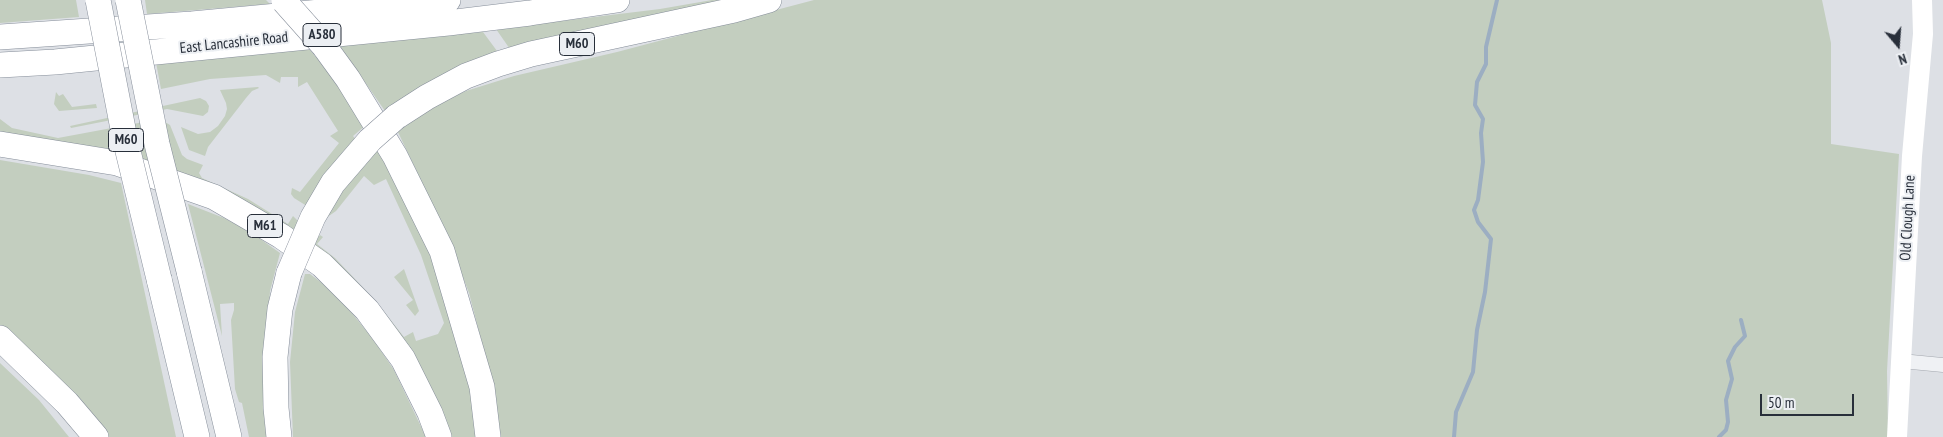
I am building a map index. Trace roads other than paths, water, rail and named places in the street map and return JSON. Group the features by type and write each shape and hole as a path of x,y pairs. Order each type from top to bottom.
{"highway":[{"name":"M60","path":"98,0 123,130 197,437"},
{"name":"M60","path":"128,0 155,136 229,437"},
{"path":"284,0 324,46 358,94 395,156 442,251 482,387 488,437"},
{"name":"East Lancashire Road","path":"0,37 192,24 448,0"},
{"name":"East Lancashire Road","path":"0,65 54,62 448,22 530,13 617,0"},
{"name":"M60","path":"279,437 276,408 275,357 280,309 289,273 306,231 332,183 356,154 396,117 427,97 466,76 531,54 734,10 769,0"},
{"name":"M61","path":"0,144 117,163 214,197 281,236 322,265 366,310 403,359 440,437"},
{"path":"0,338 67,403 96,437"}],"street":[{"name":"Old Clough Lane","path":"1897,437 1912,156 1923,34 1922,0"},
{"path":"1900,361 1943,365"}],"waterway":[{"path":"1454,437 1456,412 1473,372 1477,330 1485,292 1491,239 1478,222 1474,210 1478,200 1483,162 1481,133 1483,119 1475,105 1477,82 1486,64 1486,47 1497,0"},
{"path":"1719,437 1726,430 1728,422 1726,400 1732,379 1728,361 1735,347 1745,336 1741,320"}]}
